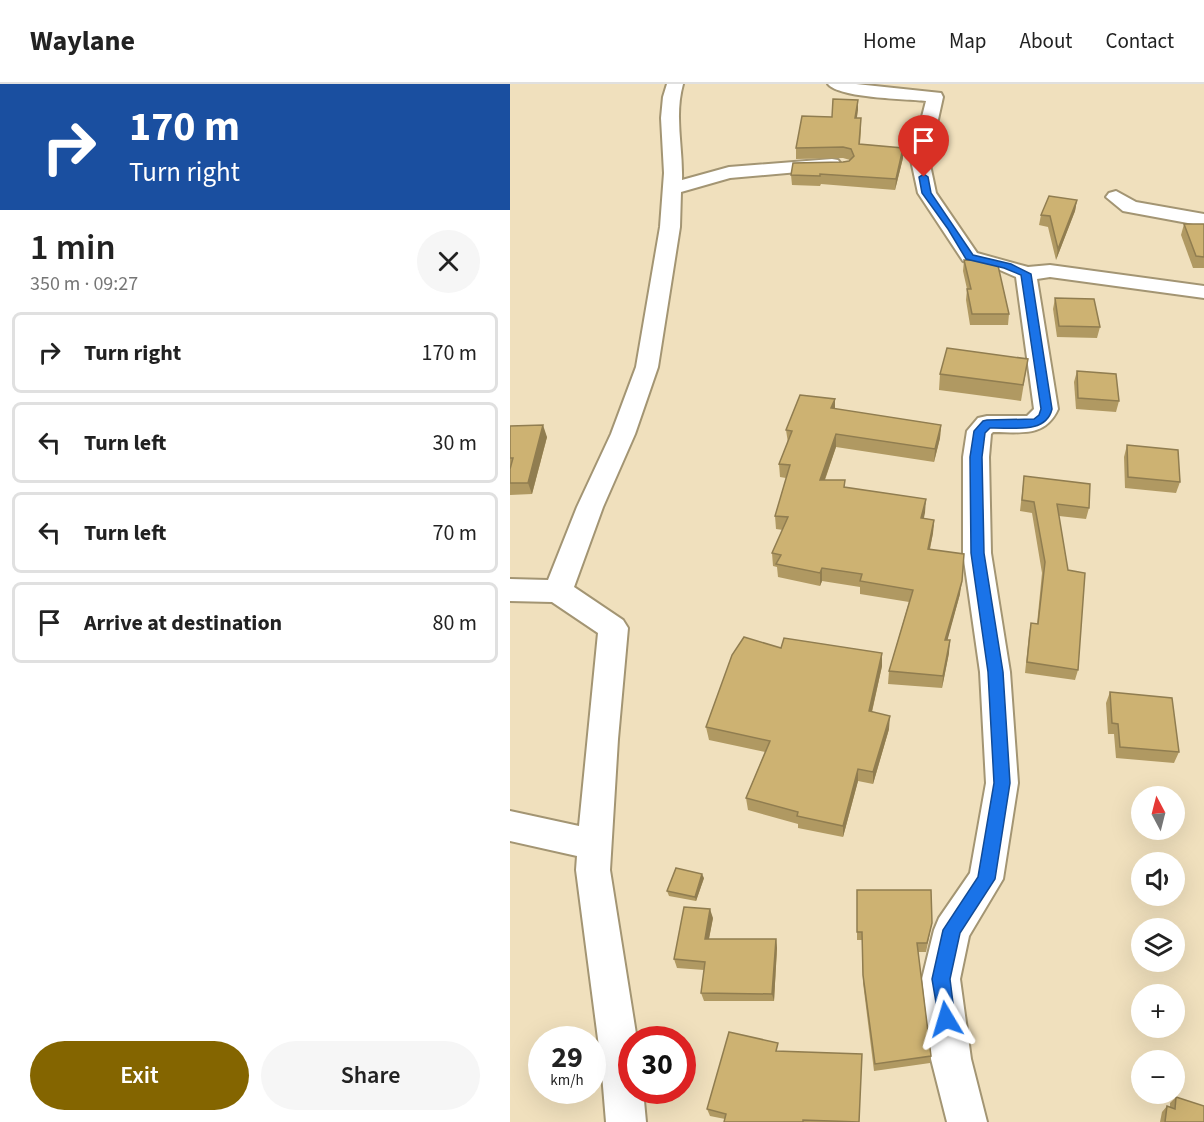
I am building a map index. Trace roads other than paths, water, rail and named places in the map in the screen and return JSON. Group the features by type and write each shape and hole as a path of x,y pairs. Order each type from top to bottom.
{"street":[{"path":"558,591 590,507 623,434 647,368 670,227 672,189 670,118 671,98 675,84"},
{"path":"836,84 847,88 936,97 921,160 927,193 970,257 1007,266 1026,274 1050,271 1204,292"},
{"path":"672,189 729,173 807,165 843,165"},
{"path":"1116,197 1130,207 1204,220"},
{"path":"967,1122 951,1059 941,979 952,930 986,879 1002,783 995,672 977,553 976,457 980,431 987,424 1037,423 1044,417 1046,409 1026,274"},
{"path":"510,591 558,591 613,628 594,870 621,1062 626,1122"},
{"path":"510,826 557,835 595,846"}]}
